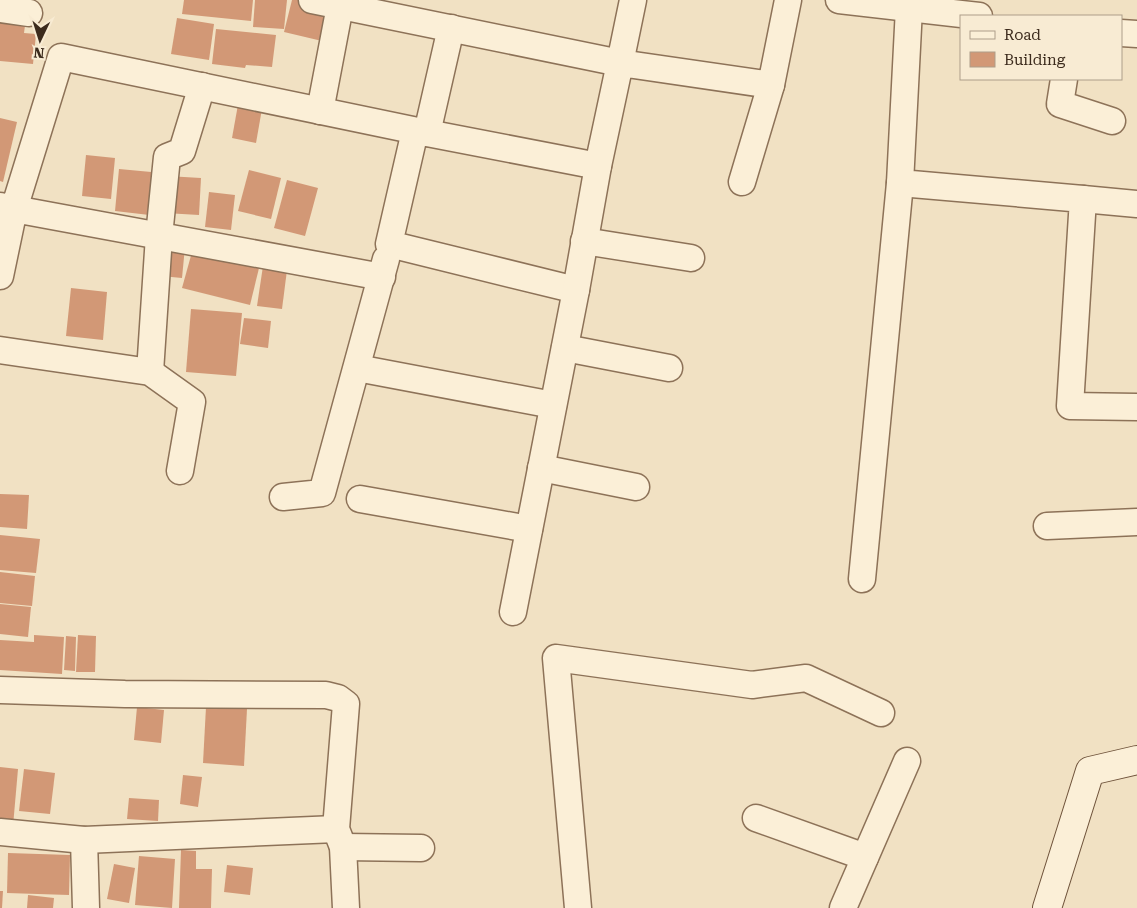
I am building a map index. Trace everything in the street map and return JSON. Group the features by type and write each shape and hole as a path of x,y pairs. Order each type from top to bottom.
{"street":[{"path":"312,0 620,63 771,85"},
{"path":"513,612 576,290 598,166 633,0"},
{"path":"742,182 771,85 788,0"},
{"path":"840,0 970,15"},
{"path":"320,110 340,6"},
{"path":"862,579 900,183 909,8"},
{"path":"0,9 29,13"},
{"path":"283,497 322,493 382,277 389,244 451,28"},
{"path":"1122,32 1137,34"},
{"path":"0,276 7,207 61,56 421,132 598,166"},
{"path":"1064,80 1060,104 1112,121"},
{"path":"150,372 158,236 167,157 182,151 202,86"},
{"path":"900,183 1137,204"},
{"path":"1083,199 1070,406 1137,407"},
{"path":"7,207 382,277"},
{"path":"584,241 691,258"},
{"path":"389,244 576,290"},
{"path":"564,348 669,368"},
{"path":"0,350 150,372 192,402 180,471"},
{"path":"356,368 553,405"},
{"path":"541,468 636,487"},
{"path":"360,499 529,529"},
{"path":"1046,526 1137,522"},
{"path":"578,908 556,658 752,685 806,678 880,713"},
{"path":"0,690 125,694 326,695 338,698 346,704 340,838 346,908"},
{"path":"1047,908 1090,771 1137,760"},
{"path":"843,908 906,762"},
{"path":"756,818 865,857"},
{"path":"0,832 84,840 340,838 421,848"},
{"path":"84,840 86,908"}],"building":[{"path":"184,0 253,0 251,21 182,14"},
{"path":"255,0 287,0 284,29 253,27"},
{"path":"292,0 307,0 331,6 322,41 284,32"},
{"path":"0,16 26,18 24,33 36,34 33,64 0,61"},
{"path":"177,18 214,24 209,60 171,54"},
{"path":"216,29 276,35 272,67 246,65 245,68 212,64"},
{"path":"239,99 263,103 256,143 232,138"},
{"path":"0,118 17,122 3,182 0,181"},
{"path":"86,155 115,158 111,199 82,196"},
{"path":"119,169 162,173 158,216 115,211"},
{"path":"249,170 281,178 271,219 238,211"},
{"path":"167,176 201,178 199,215 165,213"},
{"path":"287,180 318,188 305,236 274,228"},
{"path":"209,192 235,195 231,230 205,227"},
{"path":"164,245 185,247 182,278 161,276"},
{"path":"192,252 260,264 250,305 182,288"},
{"path":"263,266 287,270 282,309 257,306"},
{"path":"71,288 107,292 103,340 66,336"},
{"path":"191,309 242,313 236,376 186,372"},
{"path":"244,318 271,321 268,348 240,344"},
{"path":"0,494 29,495 27,529 0,527"},
{"path":"0,535 40,539 36,573 0,570"},
{"path":"0,572 35,576 32,606 0,603"},
{"path":"0,604 31,607 28,637 0,634"},
{"path":"34,635 64,637 62,674 0,670 0,640 34,642"},
{"path":"78,635 96,636 95,672 76,672"},
{"path":"66,636 76,637 75,671 64,670"},
{"path":"137,707 164,710 161,743 134,740"},
{"path":"206,707 247,709 244,766 203,763"},
{"path":"0,767 18,769 13,826 0,825"},
{"path":"24,769 55,773 50,814 19,811"},
{"path":"183,775 202,777 198,807 180,804"},
{"path":"129,798 159,800 158,821 127,819"},
{"path":"181,850 196,851 196,869 212,869 211,908 179,908"},
{"path":"8,853 70,855 69,895 7,893"},
{"path":"139,856 175,859 172,908 135,905"},
{"path":"114,864 135,868 129,903 107,899"},
{"path":"227,865 253,868 250,895 224,892"},
{"path":"0,891 3,891 2,908 0,908"},
{"path":"28,895 54,898 53,908 27,908"}]}
